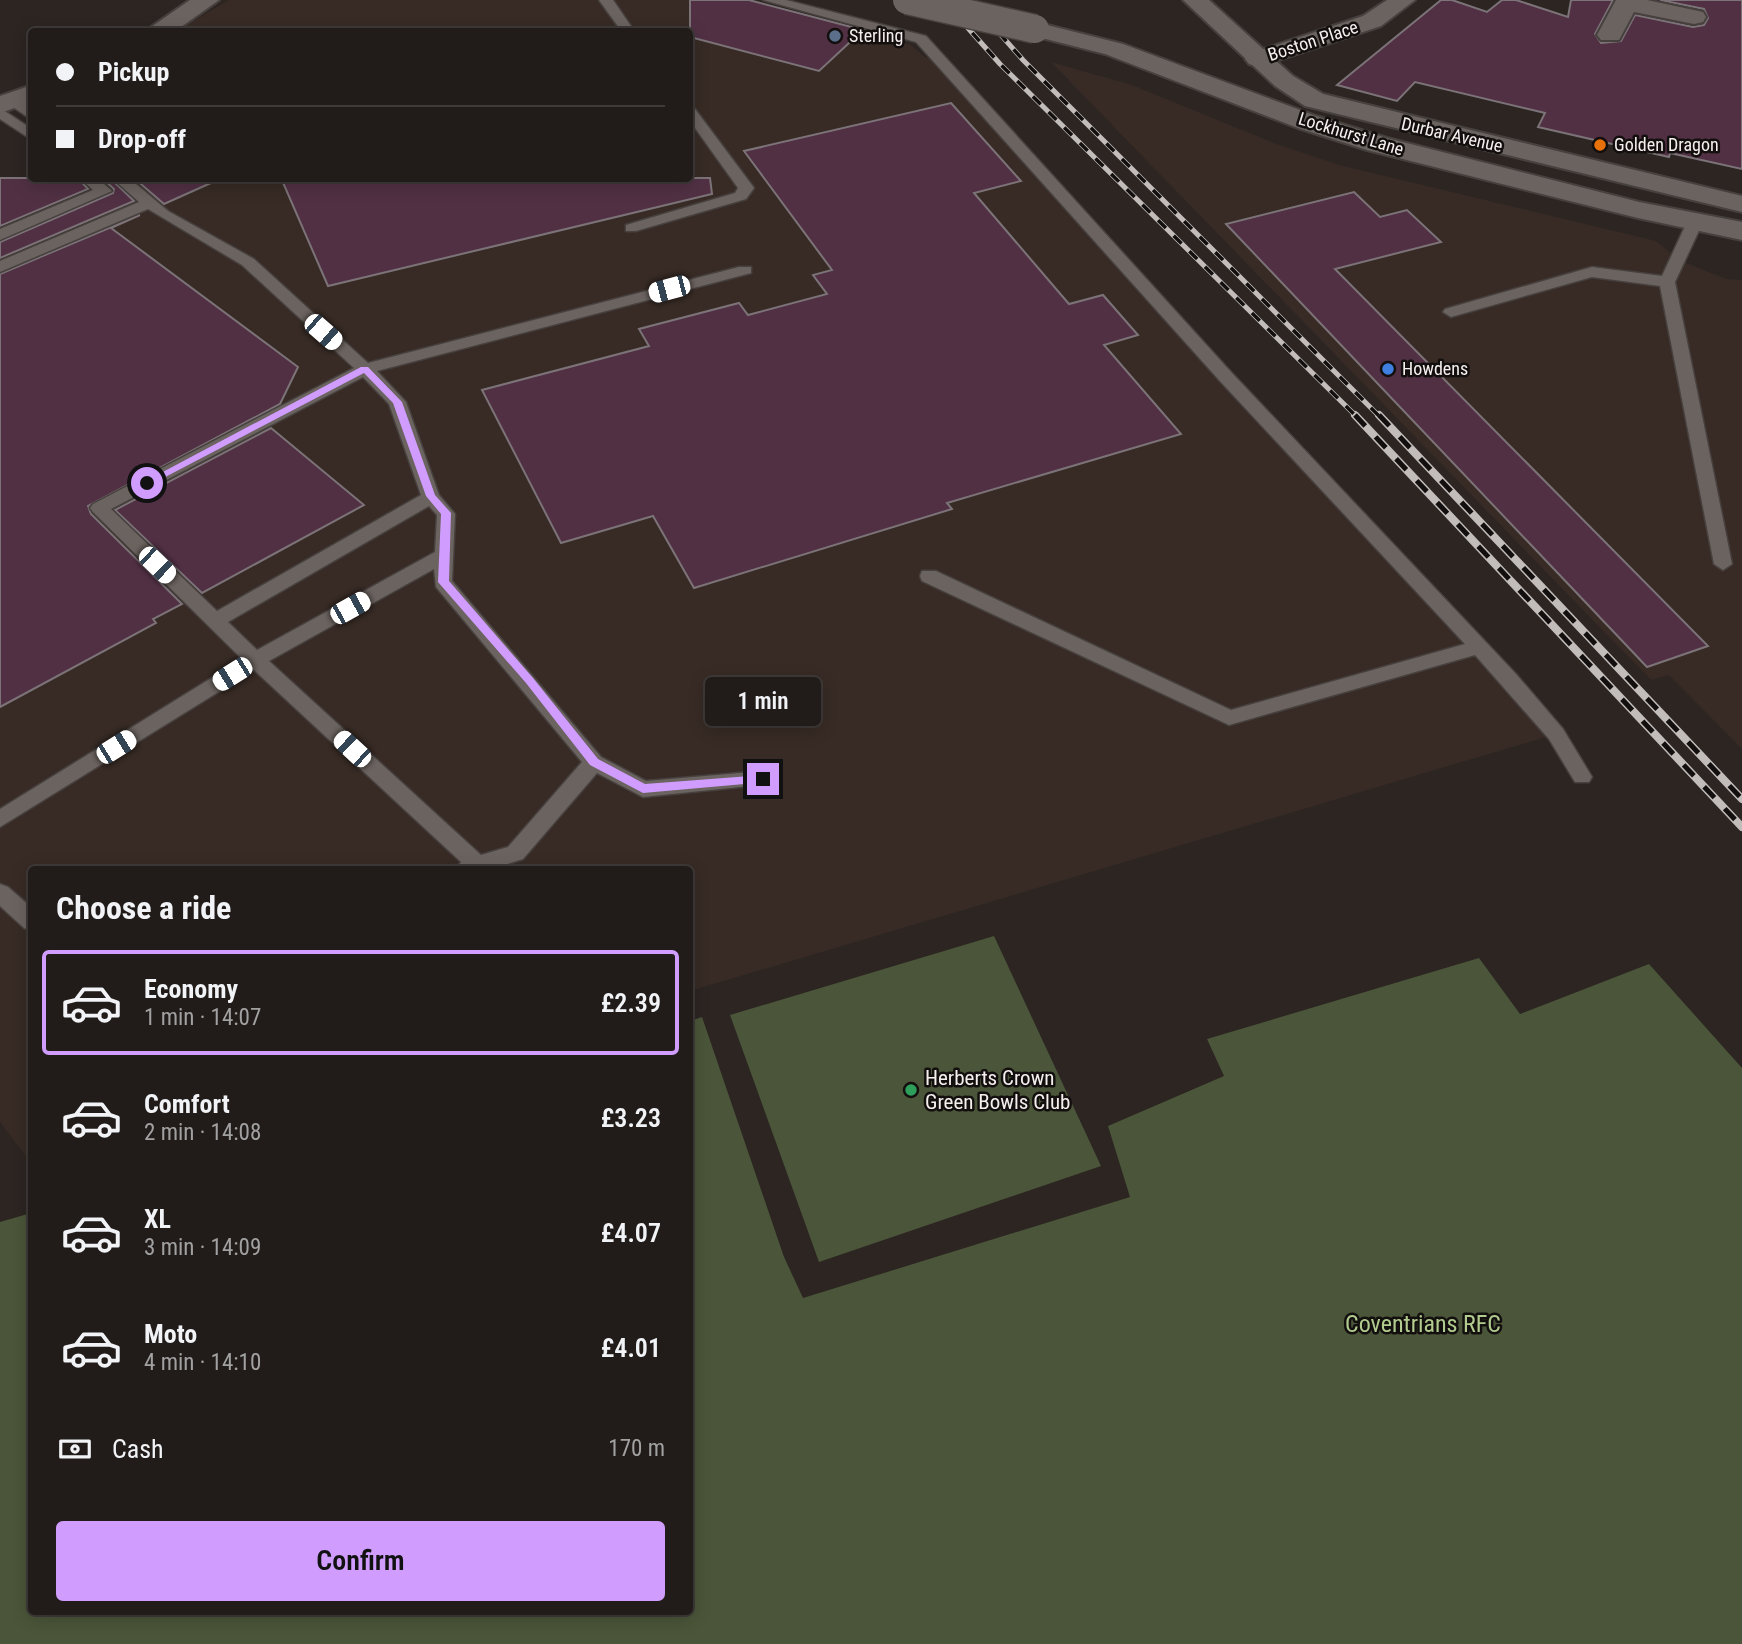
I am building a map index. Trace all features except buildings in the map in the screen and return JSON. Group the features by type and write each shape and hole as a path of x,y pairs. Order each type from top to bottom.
{"street":[{"path":"162,28 207,0"},
{"name":"Lockhurst Lane","path":"907,0 1035,29 1134,56 1337,132 1625,207 1742,231"},
{"name":"Durbar Avenue","path":"1195,0 1284,81 1314,100 1742,204"},
{"name":"Boston Place","path":"1258,59 1372,21 1403,0"},
{"path":"1610,35 1627,2 1694,17"}],"lane":[{"path":"606,0 626,28"},
{"path":"770,0 921,39 1225,376 1479,647 1556,734 1582,777"},
{"path":"15,105 28,129"},
{"path":"631,228 741,196 745,192 746,188 693,117"},
{"path":"0,235 104,191 92,182"},
{"path":"124,182 163,214 247,262 365,369 397,402 431,496 446,513 443,582 529,681 594,762 643,789 763,779"},
{"path":"0,267 150,203"},
{"path":"1695,222 1667,282 1723,564"},
{"path":"469,866 99,508 365,369 745,270"},
{"path":"1451,312 1592,272 1667,282"},
{"path":"215,621 431,496"},
{"path":"0,819 255,660 444,555"},
{"path":"929,576 1229,718 1479,647"},
{"path":"473,866 515,853 594,762"},
{"path":"0,893 28,918"}],"shaded area":[{"path":"229,0 733,0 886,35 911,45 925,57 942,60 1556,734 693,990 693,866 28,866 28,1159 0,1122 0,242 104,197 85,182 693,182 693,28 181,28"},
{"path":"1051,62 1132,85 1276,144 1339,165 1656,241 1679,260 1726,279 1742,280 1742,749 1669,675 1651,680"}],"green space":[{"name":"Herberts Crown Green Bowls Club","path":"994,936 1101,1166 819,1262 730,1015"},
{"name":"Coventrians RFC","path":"1479,958 1520,1014 1649,964 1742,1068 1742,1644 0,1644 0,1222 28,1214 28,1615 693,1615 693,1020 702,1017 784,1257 803,1298 1130,1197 1108,1126 1224,1076 1207,1039"}],"railway":[{"path":"943,0 1000,64 1355,415"},
{"path":"970,0 1023,60 1380,417"},
{"path":"1355,415 1742,827"},
{"path":"1379,415 1742,799"}],"place":[{"name":"Sterling","path":"835,36"},
{"name":"Golden Dragon","path":"1600,145"},
{"name":"Howdens","path":"1388,369"},
{"name":"Herberts Crown Green Bowls Club","path":"911,1090"}],"route":[{"path":"147,483 365,369 397,402 431,496 446,513 443,582 529,681 594,762 643,789 763,779"}]}
